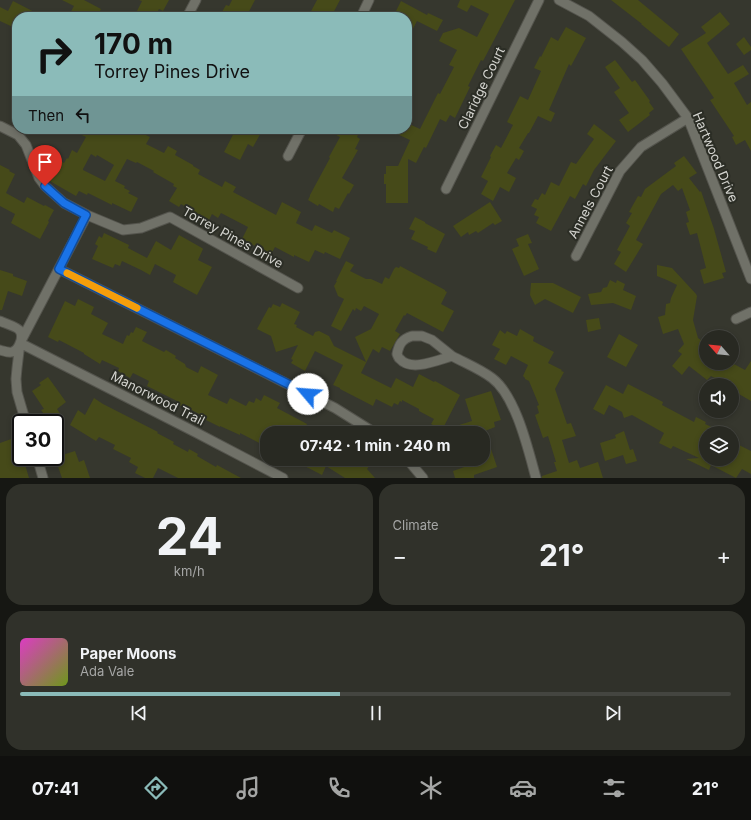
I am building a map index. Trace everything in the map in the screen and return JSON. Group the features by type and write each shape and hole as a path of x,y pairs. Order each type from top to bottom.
{"street":[{"path":"190,12 196,0"},
{"path":"363,12 370,0"},
{"name":"Claridge Court","path":"446,188 539,0"},
{"name":"Hartwood Drive","path":"559,0 590,16 642,60 662,83 688,118 751,279"},
{"name":"Annels Court","path":"576,256 620,171 641,147 688,118"},
{"name":"Torrey Pines Drive","path":"0,126 12,132"},
{"name":"Torrey Pines Drive","path":"16,134 26,146 39,178 45,186 64,203 86,215 123,230 140,228 170,218 298,288"},
{"path":"288,156 299,134"},
{"path":"0,350 10,353 17,349 86,215"},
{"path":"59,269 335,408 364,426"},
{"path":"736,319 751,312"},
{"path":"0,321 20,330 21,335 16,368 16,379 24,414"},
{"path":"452,356 414,366 400,359 397,354 400,344 406,338 412,336 422,336 432,340 452,356 492,378 505,392 514,410 528,447 536,478"},
{"name":"Manorwood Trail","path":"20,343 283,478"},
{"path":"40,466 43,478"},
{"path":"413,466 423,478"}],"building":[{"path":"62,0 84,0 101,9 100,12 71,12 74,6"},
{"path":"139,0 169,0 163,11 159,9 158,12 136,12 142,1"},
{"path":"232,0 255,0 249,12 222,12 226,5 229,6"},
{"path":"317,0 340,0 334,12 311,12"},
{"path":"460,0 515,0 483,61 481,60 468,86 470,87 455,118 450,115 446,122 440,119 426,148 424,147 416,163 408,159 408,203 386,203 386,184 384,184 384,174 386,174 386,166 398,166 410,140 397,134 412,134 412,125 420,129 438,93 440,94 454,67 449,65 457,50 439,41 443,33 459,28 477,37 489,14 471,5 467,12 457,7"},
{"path":"611,0 638,0 679,34 669,47"},
{"path":"13,1 34,12 12,12 12,27 0,21 0,7 8,11"},
{"path":"401,1 427,15 428,13 443,20 437,31 417,21 412,30 412,12 396,12"},
{"path":"720,12 730,24 707,43 728,74 743,65 749,74 734,83 747,105 751,102 751,151 745,140 736,145 732,137 734,136 710,100 714,98 681,49 706,33 701,27"},
{"path":"566,27 586,38 571,66 569,64 549,110 555,113 551,122 538,116 519,148 524,151 519,160 516,158 507,173 516,178 509,192 500,187 493,201 481,194 488,181 481,177 496,145 501,148 513,125 507,122 520,96 528,100 541,71 534,68 540,56 541,57 551,37 558,41"},
{"path":"744,37 751,47 751,50 744,55 736,44"},
{"path":"615,60 632,82 635,80 654,109 649,113 650,115 628,132 619,120 629,113 614,92 620,88 605,67"},
{"path":"594,124 616,141 594,170 586,186 583,184 575,199 570,196 551,231 536,223 539,217 534,215 537,209 531,206 535,199 538,200 542,193 545,195 551,182 559,186 571,162 576,164 594,139 587,134"},
{"path":"80,134 144,134 150,137 146,144 164,153 168,146 177,151 175,155 200,170 198,174 222,187 225,181 236,187 233,192 276,215 282,202 301,212 296,223 312,231 315,225 332,233 334,230 350,238 340,259 325,252 324,254 315,250 309,262 294,255 294,257 275,247 270,256 242,239 248,227 221,213 218,218 212,214 209,220 181,204 179,207 169,201 177,188 173,186 174,184 153,172 154,171 137,162 136,163 127,159 115,181 125,186 124,188 130,191 128,193 138,198 131,212 112,203 112,205 88,193 87,195 79,191 76,196 48,180 45,177 47,173 42,170 49,158 54,161 55,158 64,163 67,158 68,159 72,150 77,153 86,137","holes":["91,154 96,157 97,155 114,165 105,181 83,170"]},
{"path":"233,134 260,134 253,147 248,144 240,160 224,152"},
{"path":"334,134 358,134 357,137 360,139 355,149 358,150 342,178 354,185 339,209 335,207 333,212 308,200 340,137"},
{"path":"684,156 697,173 689,178 700,192 701,191 714,229 726,272 722,273 724,278 704,284 700,270 706,268 697,233 690,235 686,223 689,222 686,212 690,210 682,188 678,191 673,185 661,194 636,240 643,244 626,272 614,264 621,252 617,250 630,226 626,223 632,213 629,212 638,196 641,197 645,189 676,166 674,163"},
{"path":"0,165 15,174 6,193 24,203 27,197 54,210 40,239 11,223 15,214 0,206"},
{"path":"490,202 502,221 495,225 493,223 478,233 476,231 469,235 468,232 461,237 453,226"},
{"path":"415,217 445,234 436,253 427,249 428,247 411,239 415,231 409,229"},
{"path":"104,233 129,245 128,248 147,258 156,241 171,250 179,235 202,248 203,249 198,260 212,267 197,295 173,282 176,275 155,264 150,275 122,261 120,266 115,264 113,268 92,259 98,246 95,244 99,236 102,238"},
{"path":"528,234 532,243 528,244 539,269 524,276 512,249 519,246 516,239"},
{"path":"346,261 354,265 350,271 366,279 371,279 382,284 385,277 389,279 394,269 396,267 399,268 400,266 447,292 441,304 454,311 443,332 407,313 405,316 404,315 395,331 400,334 390,351 382,347 379,353 373,349 361,373 391,388 396,378 413,387 419,374 460,395 444,426 435,426 431,424 434,419 402,400 402,402 400,401 398,405 394,403 392,407 376,399 373,406 333,385 343,365 315,351 305,371 291,363 293,360 291,359 298,345 276,352 271,336 257,329 269,307 271,308 273,304 280,307 282,303 300,312 294,324 297,325 296,327 313,336 315,332 319,331 329,336 334,346 366,362 355,337 371,329 379,314 364,306 361,311 356,308 355,311 353,309 341,331 331,326 344,299 338,296 334,286"},
{"path":"657,265 672,268 697,296 693,320 699,339 699,370 739,370 739,367 745,370 751,361 751,401 739,394 739,378 715,378 711,376 709,378 704,378 689,366 682,375 672,366 682,354 678,351 684,344 678,329 663,334 658,317 665,315 666,304 670,303 677,285 657,276"},
{"path":"0,270 13,274 13,276 27,281 22,296 8,291 2,310 0,310"},
{"path":"610,280 616,283 617,280 625,284 623,290 636,296 631,310 613,303 591,305 588,294 601,292 603,288 607,287"},
{"path":"531,283 553,283 581,297 573,313 545,299 535,305 530,295"},
{"path":"78,299 94,307 91,314 108,323 102,334 123,344 127,335 129,336 131,332 133,333 136,327 147,332 142,341 164,352 166,350 176,356 175,358 185,364 186,367 198,373 201,366 218,375 208,395 227,404 230,398 246,406 249,401 254,403 256,398 261,401 264,395 280,403 277,408 307,424 306,426 260,426 260,443 240,433 240,435 204,419 205,417 186,407 185,408 176,403 177,401 147,386 149,381 133,373 130,378 118,371 119,368 102,360 100,364 84,353 59,340 58,342 48,337 65,301 75,306"},
{"path":"599,318 601,329 588,332 586,320"},
{"path":"520,329 534,337 533,341 554,352 548,363 564,372 555,389 567,424 571,423 576,436 562,440 569,463 577,460 580,468 598,462 603,478 542,478 542,476 557,471 554,462 556,462 548,436 543,438 535,415 539,413 537,406 539,405 529,381 523,376 528,365 511,356 506,365 494,359 500,349 492,345 500,330 505,334 507,331 517,336"},
{"path":"619,334 638,345 626,367 607,357"},
{"path":"48,377 66,402 57,409 60,414 44,414 41,410 44,409 32,391 41,385 39,383"},
{"path":"628,384 663,402 662,405 694,422 696,417 706,422 705,424 709,426 699,426 699,458 673,446 671,449 659,443 664,433 632,415 624,418 622,412 609,405 604,415 593,409 606,385 623,394"},
{"path":"491,391 501,420 494,422 495,427 490,429 490,426 456,426 472,421 465,399"},
{"path":"94,398 158,432 157,433 174,442 173,444 188,452 189,449 198,454 197,456 216,467 217,465 241,478 178,478 158,468 153,478 145,478 135,473 138,467 129,462 131,458 113,449 115,445 99,437 96,441 70,425 78,410 85,415"},
{"path":"624,431 630,450 633,449 637,461 626,464 623,455 605,461 600,443 616,438 615,435"},
{"path":"12,439 12,466 25,466 29,478 0,478 0,443"},
{"path":"739,445 751,451 751,474 742,469 736,478 713,466 739,466"},
{"path":"490,446 497,467 474,475 474,478 455,478 453,471 467,466 490,466"},
{"path":"75,451 79,462 84,460 90,478 62,478 58,466 64,466 64,454"},
{"path":"699,458 699,465 686,459"},
{"path":"305,466 326,466 322,475"},
{"path":"326,466 369,466 367,469 375,478 345,478"},
{"path":"701,466 711,466 709,470"}],"slow traffic":[{"path":"67,273 137,308"}],"route":[{"path":"45,186 64,203 86,215 59,269 308,394"}]}
